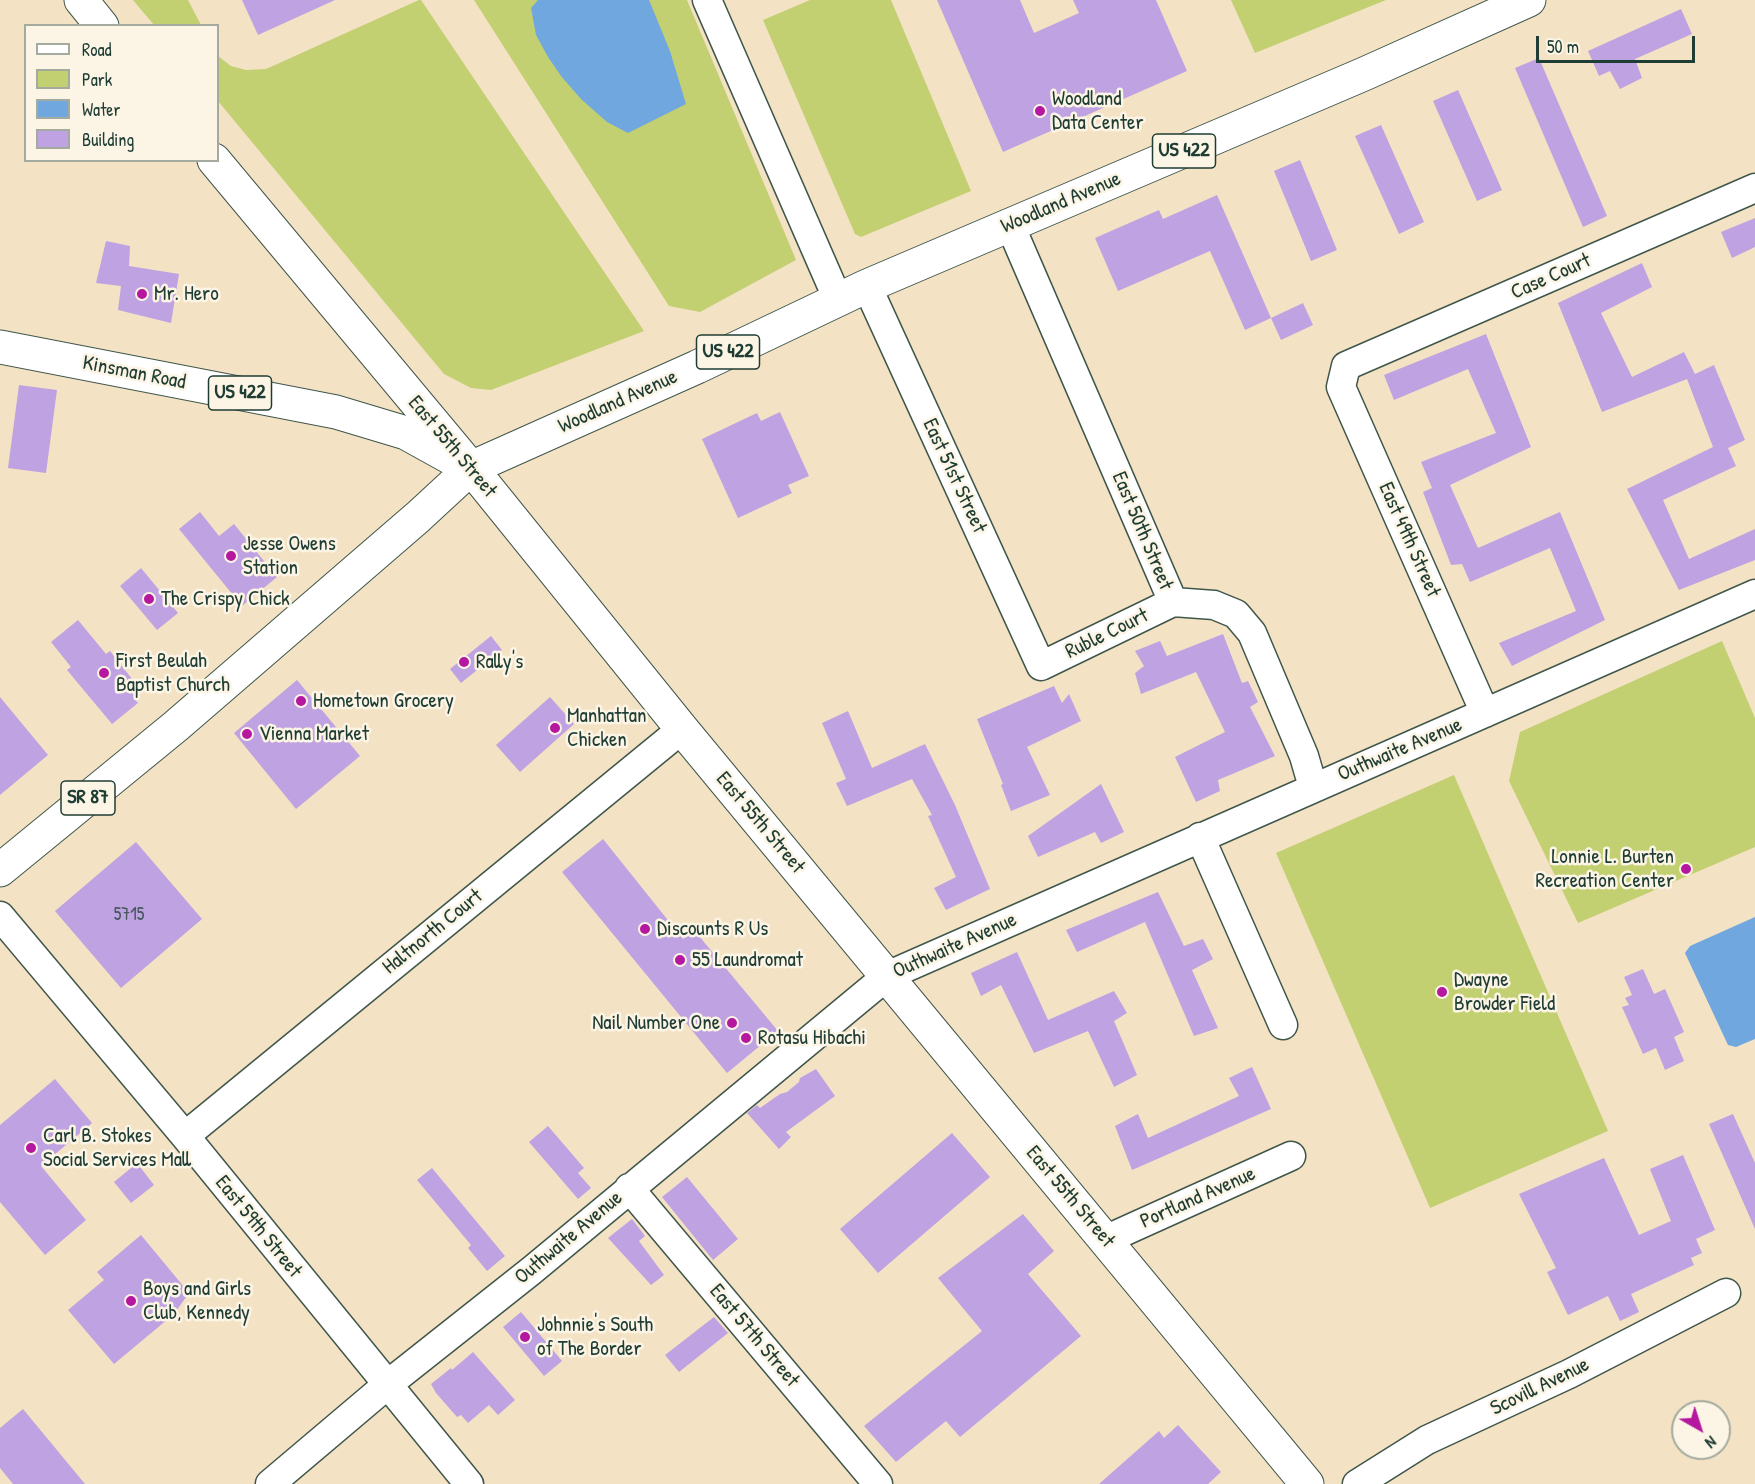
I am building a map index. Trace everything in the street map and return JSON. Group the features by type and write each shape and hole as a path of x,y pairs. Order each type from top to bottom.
{"main road":[{"path":"81,0 100,24"},
{"name":"Woodland Avenue","path":"0,870 176,726 418,518 471,468 697,367 867,286 1364,74 1529,0"},
{"name":"East 55th Street","path":"216,162 471,468 682,729 1105,1240 1298,1481"},
{"name":"Kinsman Road","path":"1,348 336,412 406,433 471,468"}],"street":[{"path":"707,0 838,300"},
{"name":"Case Court","path":"1346,366 1755,188"},
{"name":"East 50th Street","path":"1010,225 1173,602 1214,605 1236,614 1252,633 1304,756 1313,787"},
{"name":"East 51st Street","path":"867,286 1041,666"},
{"name":"East 49th Street","path":"1346,366 1341,387 1485,713"},
{"name":"Outhwaite Avenue","path":"270,1484 387,1385 531,1271 887,976 1755,594"},
{"name":"Ruble Court","path":"1041,666 1173,602"},
{"name":"Haltnorth Court","path":"184,1136 682,729"},
{"path":"1200,837 1283,1025"},
{"name":"East 59th Street","path":"0,916 470,1484"},
{"name":"Portland Avenue","path":"1105,1240 1291,1156"},
{"name":"East 57th Street","path":"629,1188 878,1484"},
{"name":"Scovill Avenue","path":"1357,1484 1427,1440 1569,1374 1726,1293"}],"green space":[{"path":"133,0 188,0 200,24 153,24"},
{"path":"421,0 644,331 491,390 471,388 444,374 219,102 219,57 231,66 246,70 266,69"},
{"path":"474,0 687,0 796,260 700,312 669,306"},
{"path":"810,0 891,0 971,191 861,237 855,234 763,20"},
{"path":"1231,0 1386,0 1255,53"},
{"path":"1722,641 1755,718 1755,847 1578,923 1509,781 1520,732"},
{"name":"Dwayne Browder Field","path":"1454,775 1608,1131 1430,1208 1276,853"}],"water":[{"path":"538,0 649,0 670,51 686,104 628,133 607,122 581,99 548,57 536,35 531,8"},
{"path":"1755,917 1755,1039 1736,1047 1728,1045 1685,953 1690,946"}],"building":[{"path":"242,0 335,0 258,35"},
{"name":"Woodland Data Center","path":"937,0 1020,0 1034,33 1079,13 1073,0 1156,0 1187,71 1003,152"},
{"path":"1681,9 1692,34 1635,59 1642,78 1620,89 1610,71 1599,76 1588,51"},
{"path":"1539,58 1607,216 1583,227 1515,68"},
{"path":"1458,90 1502,190 1477,201 1433,101"},
{"path":"1381,125 1424,222 1399,234 1355,136"},
{"path":"1300,160 1337,250 1311,261 1274,171"},
{"path":"1217,195 1271,318 1245,330 1210,251 1118,291 1095,238 1159,210 1163,219"},
{"path":"1755,218 1755,247 1732,258 1721,232"},
{"path":"106,241 130,246 129,266 179,274 171,323 118,310 121,286 96,283"},
{"path":"1642,263 1652,287 1601,313 1632,377 1684,352 1695,374 1714,365 1745,440 1728,448 1736,466 1663,500 1689,559 1755,529 1755,560 1679,590 1627,489 1713,447 1687,379 1602,412 1558,303"},
{"path":"1303,303 1313,325 1281,340 1271,318"},
{"path":"1486,334 1531,447 1450,485 1478,548 1560,512 1605,620 1512,666 1499,643 1576,611 1550,548 1470,582 1462,564 1451,565 1423,492 1432,488 1421,462 1496,433 1468,369 1394,400 1384,375"},
{"path":"19,385 57,390 46,473 8,468"},
{"path":"780,412 809,476 788,485 792,493 738,518 702,439 757,413 761,421"},
{"name":"Jesse Owens Station","path":"200,512 219,536 234,524 277,577 242,606 179,529"},
{"name":"The Crispy Chick","path":"141,568 178,613 157,630 120,586"},
{"path":"78,620 106,654 110,651 136,684 133,687 139,694 134,698 138,703 112,724 67,670 71,667 51,642"},
{"path":"1223,634 1242,683 1248,681 1258,702 1250,707 1275,756 1218,780 1220,791 1196,802 1175,757 1225,732 1196,672 1141,694 1135,673 1144,666 1135,651 1160,641 1167,656"},
{"path":"491,636 502,650 461,683 450,669"},
{"path":"297,680 360,756 296,809 234,733"},
{"path":"1054,686 1062,703 1069,694 1081,721 1027,747 1050,795 1011,811 1001,785 1003,784 977,719"},
{"path":"0,697 48,755 0,795"},
{"path":"550,697 574,724 520,772 496,745"},
{"path":"848,711 872,768 925,744 955,805 990,889 946,910 934,888 956,877 928,816 932,815 912,779 847,806 836,783 846,779 822,723"},
{"path":"1101,784 1124,832 1101,843 1095,832 1038,857 1028,836"},
{"path":"603,839 683,939 694,930 778,1031 727,1073 562,872"},
{"path":"136,842 202,919 121,988 55,911"},
{"path":"1158,892 1184,946 1203,939 1213,959 1192,970 1218,1028 1194,1036 1145,922 1077,952 1066,930"},
{"path":"1017,952 1048,1020 1114,991 1127,1013 1114,1021 1137,1075 1114,1087 1088,1031 1034,1053 1001,985 981,996 971,973"},
{"path":"1643,969 1654,994 1665,989 1684,1032 1674,1037 1684,1061 1665,1070 1656,1048 1643,1054 1622,1007 1629,1005 1625,998 1632,995 1624,977"},
{"path":"1252,1067 1271,1109 1132,1170 1115,1126 1138,1114 1148,1138 1239,1096 1229,1078"},
{"path":"816,1069 835,1096 786,1132 791,1137 779,1149 747,1113 757,1105 760,1108 780,1094 787,1092 799,1082 800,1078"},
{"name":"Carl B. Stokes Social Services Mall","path":"55,1079 92,1123 41,1166 86,1220 45,1255 0,1202 0,1125"},
{"path":"1733,1114 1755,1163 1755,1229 1709,1124"},
{"path":"548,1126 584,1168 578,1173 591,1188 578,1199 529,1142"},
{"path":"952,1133 990,1177 878,1273 840,1229"},
{"path":"1683,1155 1715,1230 1696,1239 1702,1253 1691,1258 1694,1265 1631,1294 1639,1312 1620,1321 1608,1296 1568,1315 1547,1272 1556,1268 1519,1194 1604,1158 1639,1235 1671,1221 1650,1169"},
{"path":"137,1163 154,1185 131,1203 114,1182"},
{"path":"432,1168 505,1256 487,1271 468,1248 471,1245 417,1180"},
{"path":"687,1177 738,1239 713,1260 662,1197"},
{"path":"1023,1214 1054,1251 1028,1274 1081,1336 960,1437 946,1421 896,1462 864,1426 982,1331 938,1278"},
{"path":"632,1219 645,1236 639,1241 664,1275 651,1285 608,1238"},
{"name":"Boys and Girls Club, Kennedy","path":"141,1235 189,1293 174,1314 114,1364 68,1310 104,1280 97,1272"},
{"path":"521,1312 562,1361 544,1376 503,1327"},
{"path":"714,1317 728,1333 679,1372 665,1355"},
{"path":"473,1352 515,1400 498,1415 489,1405 468,1423 461,1415 457,1417 431,1384"},
{"path":"23,1409 85,1484 13,1484 0,1468 0,1428"},
{"path":"1178,1425 1221,1472 1208,1484 1099,1484 1159,1431 1164,1438"}],"place":[{"name":"Woodland Data Center","path":"1040,111"},
{"name":"Mr. Hero","path":"142,294"},
{"name":"Jesse Owens Station","path":"231,556"},
{"name":"The Crispy Chick","path":"149,599"},
{"name":"Rally's","path":"464,662"},
{"name":"First Beulah Baptist Church","path":"104,673"},
{"name":"Hometown Grocery","path":"301,701"},
{"name":"Manhattan Chicken","path":"555,728"},
{"name":"Vienna Market","path":"247,734"},
{"name":"Lonnie L. Burten Recreation Center","path":"1686,869"},
{"name":"Discounts R Us","path":"645,929"},
{"name":"55 Laundromat","path":"680,960"},
{"name":"Dwayne Browder Field","path":"1442,992"},
{"name":"Nail Number One","path":"732,1023"},
{"name":"Rotasu Hibachi","path":"746,1038"},
{"name":"Carl B. Stokes Social Services Mall","path":"31,1148"},
{"name":"Boys and Girls Club, Kennedy","path":"131,1301"},
{"name":"Johnnie's South of The Border","path":"525,1337"}]}
